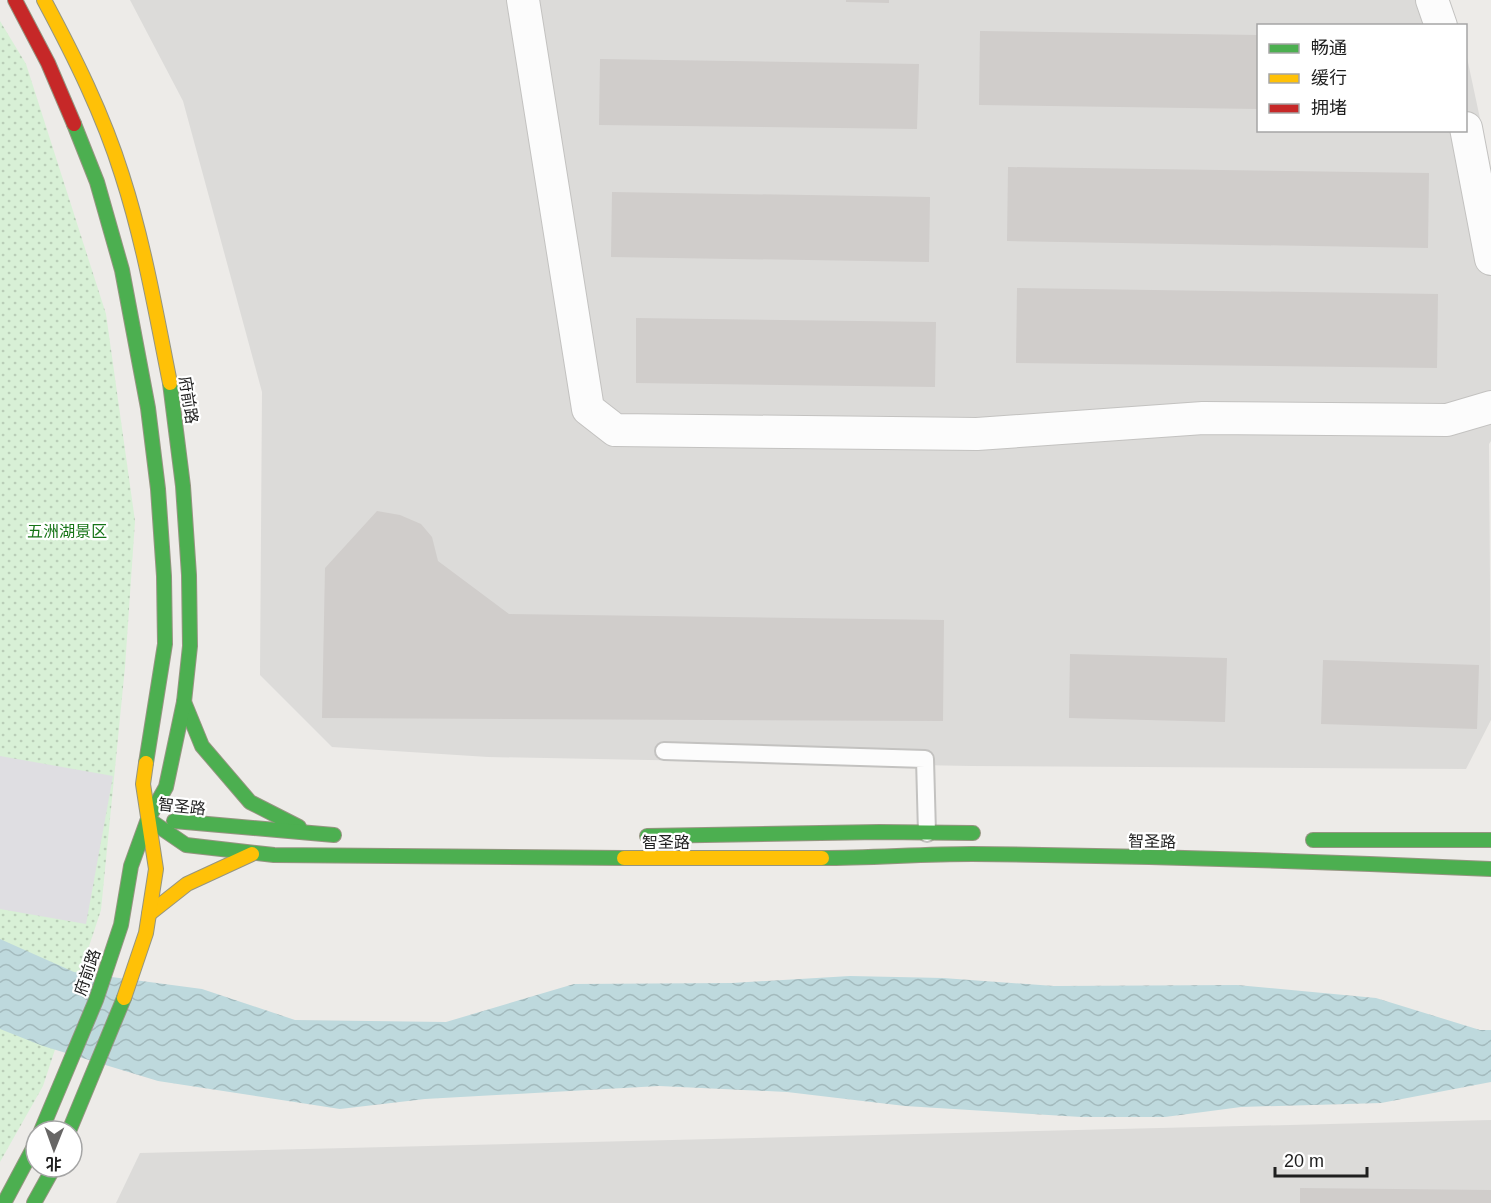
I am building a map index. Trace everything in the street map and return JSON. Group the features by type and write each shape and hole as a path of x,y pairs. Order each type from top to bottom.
{"street":[{"name":"府前路","path":"15,0 48,63 97,182 122,270 148,408 158,489 164,576 165,644 143,784 156,869 146,933 120,1009 74,1119"},
{"name":"府前路","path":"44,0 71,51 122,174 147,264 174,404 189,574 190,646 184,702 166,787 148,819 131,866 121,925 96,1000 46,1119"},
{"path":"523,0 588,409 615,430 977,434 1203,418 1447,420 1491,407"},
{"path":"1432,0 1440,24"},
{"path":"1467,132 1491,259"},
{"path":"184,702 202,746 250,802 314,835"},
{"name":"智圣路","path":"148,819 314,835 350,835"},
{"name":"智圣路","path":"148,819 186,845 274,855 878,858 969,854 1309,861 1491,869"},
{"name":"智圣路","path":"633,836 927,832 981,834"},
{"path":"1297,840 1491,840"},
{"path":"149,914 187,884 252,854"},
{"path":"4,1203 24,1167"},
{"path":"34,1203 47,1179"}],"lane":[{"path":"664,751 925,759 927,832"}],"shaded area":[{"path":"130,0 1446,0 1456,24 1257,24 1257,132 1467,132 1467,58 1491,170 1491,441 1489,444 1491,720 1466,769 971,766 488,757 332,747 260,675 262,392 183,101"},
{"path":"0,756 113,776 86,924 0,909"},
{"path":"1491,1120 1491,1203 116,1203 140,1153"}],"green space":[{"name":"五洲湖景区","path":"0,21 26,64 106,314 135,521 125,667 101,910 43,1086 0,1162"}],"water":[{"path":"0,939 74,972 202,989 295,1020 446,1022 574,984 732,983 850,976 943,978 1054,986 1237,985 1376,998 1480,1030 1491,1030 1491,1082 1381,1103 1241,1107 1165,1117 1081,1117 905,1106 787,1092 659,1086 425,1099 340,1109 158,1081 43,1046 0,1029"}],"building":[{"path":"846,0 889,0 889,3 846,2"},
{"path":"980,31 1257,35 1257,109 979,105"},
{"path":"600,59 919,64 917,129 599,125"},
{"path":"1008,167 1429,173 1428,248 1007,241"},
{"path":"612,192 930,197 929,262 611,257"},
{"path":"1017,288 1438,294 1437,368 1016,363"},
{"path":"636,318 936,322 935,387 636,383"},
{"path":"377,511 400,515 421,524 432,537 438,561 509,614 944,620 943,721 322,718 325,568"},
{"path":"1070,654 1227,658 1225,722 1069,718"},
{"path":"1323,660 1479,665 1477,729 1321,724"},
{"path":"1300,1188 1491,1190 1491,1203 1300,1203"}],"traffic: fast":[{"path":"74,124 97,182 122,270 148,408 158,489 164,576 165,644 146,763"},
{"path":"46,1119 96,1000 121,925 131,866 148,819 166,787 184,702 190,646 189,575 183,486 170,383"},
{"path":"184,702 202,746 250,802 299,827"},
{"path":"148,819 186,845 274,855 624,858"},
{"path":"174,821 334,835"},
{"path":"647,836 879,832 973,833"},
{"path":"1313,840 1491,840"},
{"path":"822,858 953,854 1037,855 1232,859 1491,869"},
{"path":"74,1119 124,998"},
{"path":"4,1203 24,1166"},
{"path":"34,1203 47,1179"}],"traffic: slow":[{"path":"44,0 87,86 122,175 143,252 170,383"},
{"path":"124,998 146,933 156,869 143,784 146,763"},
{"path":"149,914 187,884 252,854"},
{"path":"624,858 822,858"}],"traffic: jam":[{"path":"15,0 48,63 74,124"}]}
